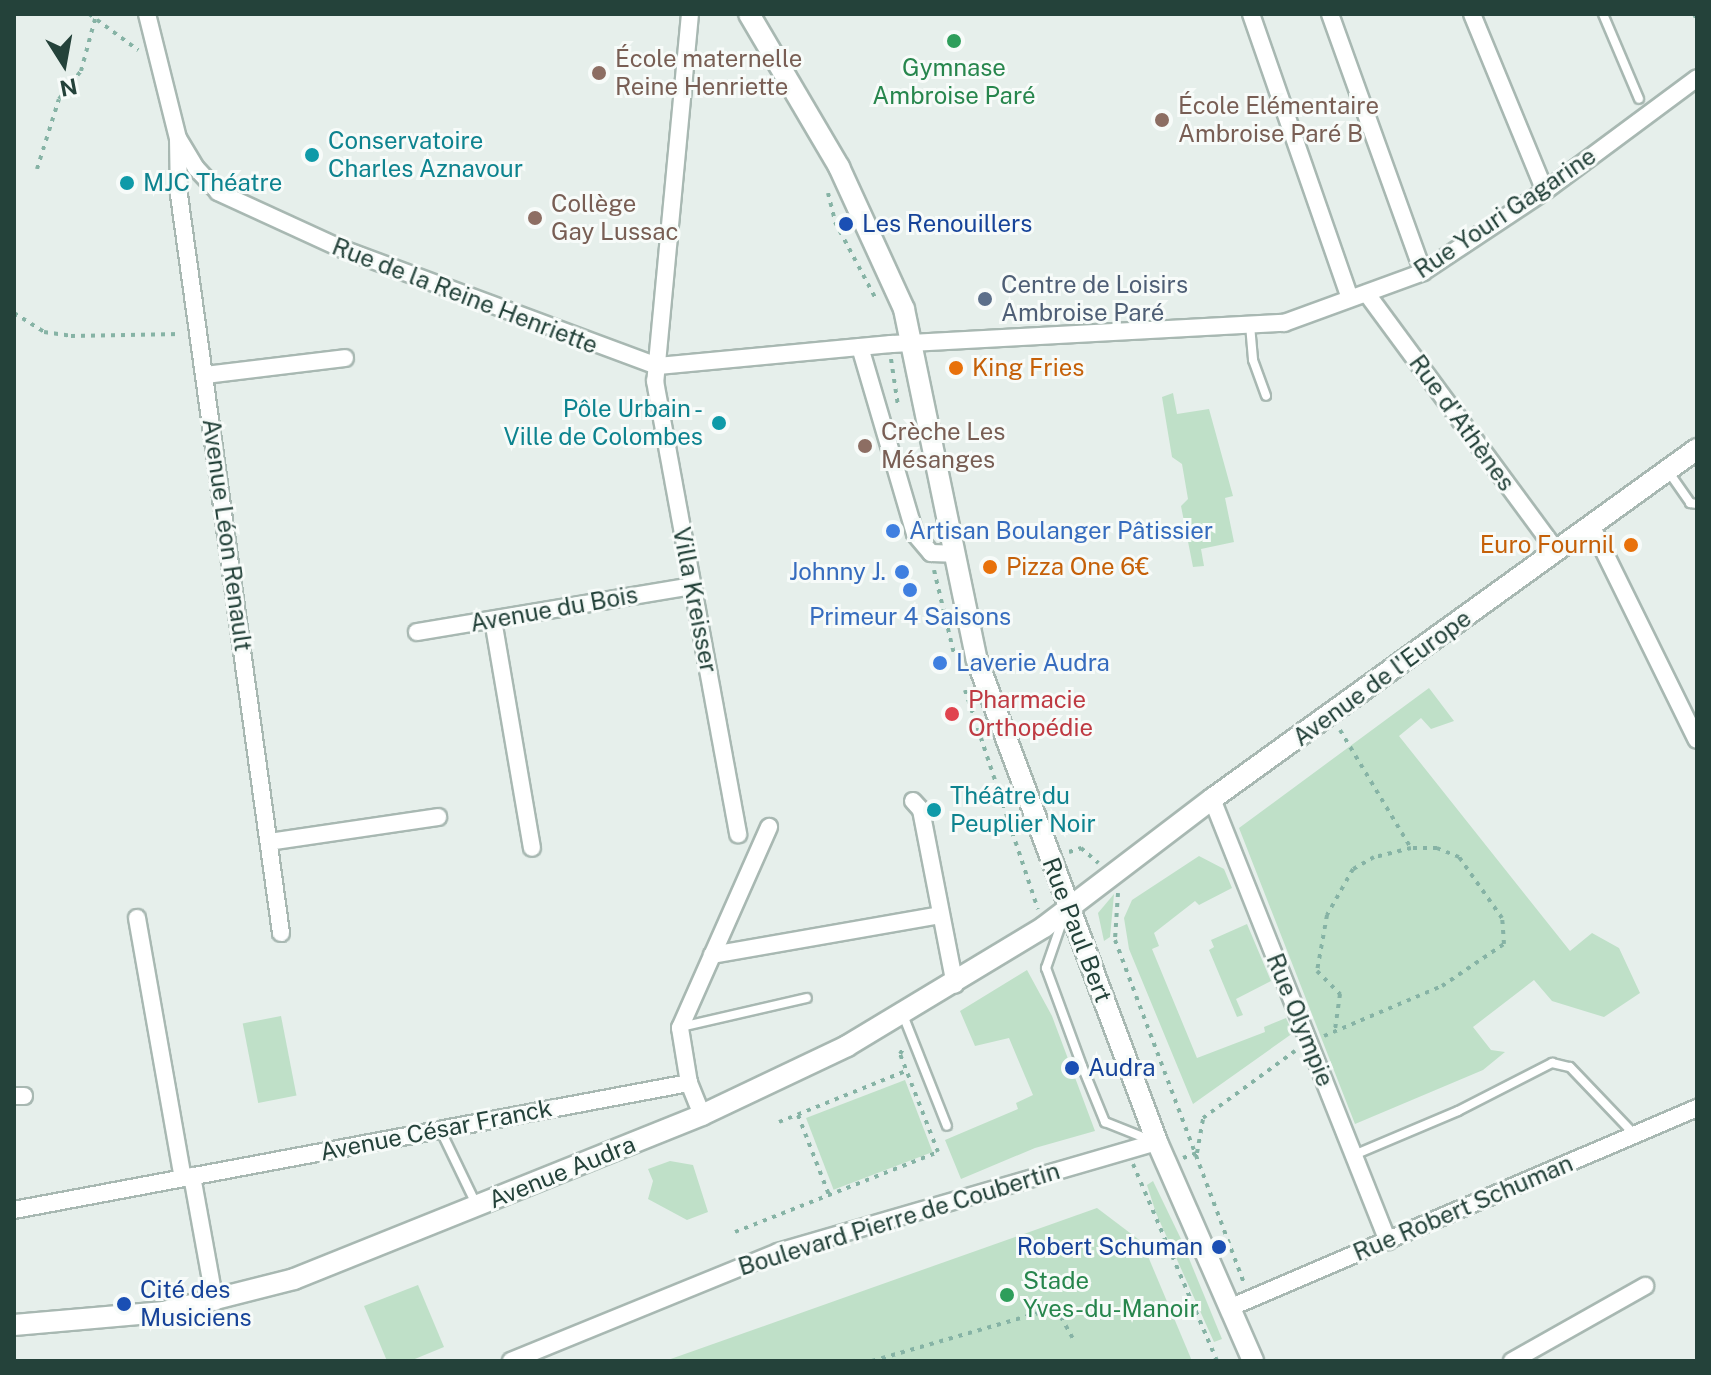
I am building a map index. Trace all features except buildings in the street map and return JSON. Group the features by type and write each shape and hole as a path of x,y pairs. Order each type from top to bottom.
{"street":[{"path":"147,14 178,138 208,183 185,189 182,210"},
{"name":"Villa Kreisser","path":"690,14 655,345 658,366 655,381 738,834"},
{"name":"Rue Paul Bert","path":"749,14 839,167 915,344 977,660 1157,1142 1253,1361"},
{"path":"1251,14 1350,298"},
{"path":"1330,14 1423,272"},
{"path":"1472,14 1545,191"},
{"name":"Rue Youri Gagarine","path":"915,344 1284,323 1423,272 1545,191 1697,78"},
{"name":"Avenue Léon Renault","path":"178,138 182,210 281,933"},
{"name":"Rue de la Reine Henriette","path":"208,183 340,248 658,366 915,344"},
{"name":"Rue d'Athènes","path":"1367,294 1557,552"},
{"path":"860,347 915,534 931,553 954,554"},
{"path":"205,375 345,358"},
{"name":"Avenue de l'Europe","path":"1068,908 1212,799 1697,449"},
{"path":"1592,527 1697,740"},
{"name":"Avenue du Bois","path":"417,632 691,586"},
{"path":"493,620 532,848"},
{"name":"Rue Olympie","path":"1212,799 1388,1241"},
{"path":"913,801 921,810 955,985"},
{"path":"269,842 438,817"},
{"path":"702,1115 689,1083 680,1028 769,827"},
{"name":"Avenue Audra","path":"14,1325 131,1317 215,1302 294,1279 702,1115 903,1015 955,985 1068,908"},
{"path":"712,955 941,915"},
{"path":"137,918 187,1177 215,1302"},
{"name":"Avenue César Franck","path":"14,1210 689,1083"},
{"name":"Rue Robert Schuman","path":"1229,1308 1697,1108"},
{"name":"Boulevard Pierre de Coubertin","path":"511,1361 778,1252 1157,1142"},
{"path":"1512,1361 1645,1286"}],"lane":[{"path":"1603,14 1639,99"},
{"path":"1250,325 1253,360 1266,396"},
{"path":"1667,471 1690,503 1697,504"},
{"path":"1068,908 1048,951 1048,977 1105,1122 1157,1142"},
{"path":"680,1028 807,998"},
{"path":"903,1015 947,1126"},
{"path":"1354,1155 1458,1111 1552,1063 1570,1067 1634,1134"},
{"path":"440,1129 477,1206"}],"path":[{"path":"89,14 160,64"},
{"path":"1694,14 1697,20"},
{"path":"37,169 59,99 81,71 95,19"},
{"path":"826,184 835,222 879,305"},
{"path":"14,313 44,332 71,336 200,334"},
{"path":"1330,715 1411,848"},
{"path":"1072,850 1081,848 1099,863"},
{"path":"1197,1153 1203,1118 1309,1043 1442,986 1504,944 1502,918 1459,857 1437,848 1411,848 1374,857 1353,869 1327,915 1317,971 1340,994 1335,1031"},
{"path":"1035,869 1024,873 1037,907"},
{"path":"1117,891 1115,940 1250,1300"},
{"path":"735,1232 938,1152 900,1054 915,1043"},
{"path":"779,1122 906,1071"},
{"path":"798,1114 829,1195"},
{"path":"1166,1164 1197,1153"},
{"path":"872,1361 1056,1308 1073,1339"}],"green space":[{"path":"1173,393 1177,414 1209,409 1233,496 1225,498 1234,542 1201,549 1204,566 1193,567 1181,506 1188,499 1182,464 1172,457 1162,397"},
{"path":"1429,688 1454,721 1431,729 1421,718 1399,736 1570,951 1592,933 1619,948 1640,993 1604,1017 1552,1001 1534,980 1473,1027 1491,1050 1505,1052 1483,1070 1355,1124 1239,828"},
{"path":"1199,856 1224,869 1232,888 1199,905 1195,901 1154,933 1159,946 1152,949 1197,1058 1265,1032 1264,1027 1286,1018 1293,1033 1193,1104 1129,949 1124,918 1132,900"},
{"path":"1114,894 1110,937 1104,941 1098,913"},
{"path":"1247,924 1271,981 1236,999 1243,1015 1237,1017 1209,950 1214,947 1211,940"},
{"path":"1027,970 1052,1016 1095,1131 1035,1148 961,1179 945,1140 1018,1109 1016,1103 1033,1095 1009,1038 975,1046 960,1011"},
{"path":"281,1016 296,1096 258,1103 243,1023"},
{"path":"905,1080 933,1152 834,1190 806,1118"},
{"path":"670,1161 693,1165 708,1212 687,1220 648,1199 653,1181 648,1169"},
{"path":"1153,1181 1181,1239 1222,1339 1214,1342 1156,1213 1147,1185"},
{"name":"Stade Yves-du-Manoir","path":"1097,1208 1142,1242 1192,1361 665,1361"},
{"path":"418,1285 444,1347 410,1361 387,1361 364,1306"}],"place":[{"name":"Gymnase Ambroise Paré","path":"954,41"},
{"name":"École maternelle Reine Henriette","path":"599,73"},
{"name":"École Elémentaire Ambroise Paré B","path":"1162,120"},
{"name":"Conservatoire Charles Aznavour","path":"312,155"},
{"name":"MJC Théatre","path":"127,183"},
{"name":"Collège Gay Lussac","path":"535,218"},
{"name":"Les Renouillers","path":"846,224"},
{"name":"Centre de Loisirs Ambroise Paré","path":"985,299"},
{"name":"King Fries","path":"956,368"},
{"name":"Pôle Urbain - Ville de Colombes","path":"719,423"},
{"name":"Crèche Les Mésanges","path":"865,446"},
{"name":"Artisan Boulanger Pâtissier","path":"893,531"},
{"name":"Euro Fournil","path":"1631,545"},
{"name":"Pizza One 6€","path":"990,567"},
{"name":"Johnny J.","path":"902,572"},
{"name":"Primeur 4 Saisons","path":"910,590"},
{"name":"Laverie Audra","path":"940,663"},
{"name":"Pharmacie Orthopédie","path":"952,714"},
{"name":"Théâtre du Peuplier Noir","path":"934,810"},
{"name":"Audra","path":"1072,1068"},
{"name":"Robert Schuman","path":"1219,1247"},
{"name":"Stade Yves-du-Manoir","path":"1007,1295"},
{"name":"Cité des Musiciens","path":"124,1304"}]}
